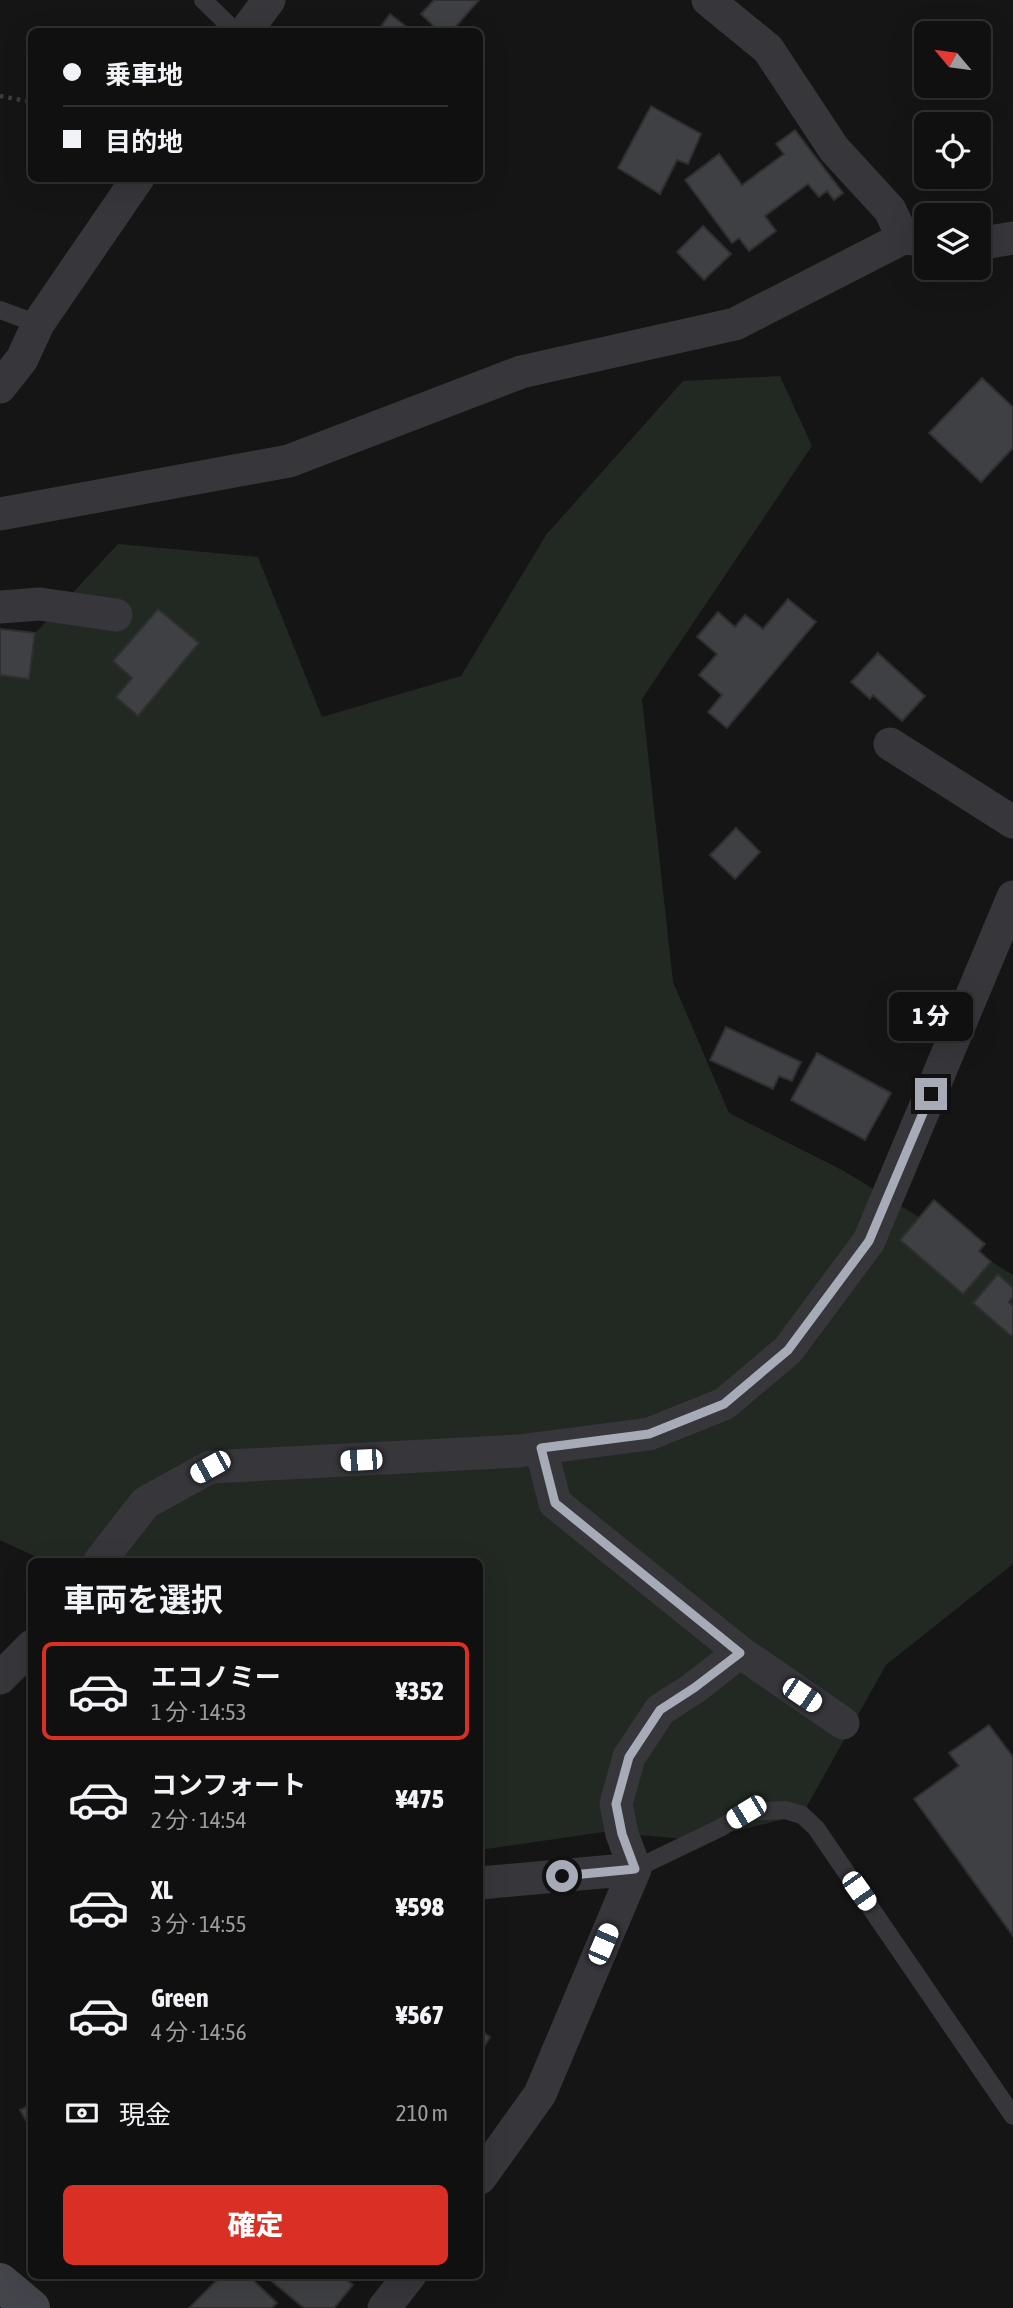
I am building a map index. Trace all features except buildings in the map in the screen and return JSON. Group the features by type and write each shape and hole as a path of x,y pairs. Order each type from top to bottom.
{"street":[{"path":"248,28 269,0"},
{"path":"0,514 289,461 521,372 735,324 914,239 834,149 768,49 708,0"},
{"path":"0,387 22,359 38,324 135,182"},
{"path":"991,241 1013,238"},
{"path":"0,607 40,604 116,615"},
{"path":"890,744 1013,822"},
{"path":"102,1558 145,1503 210,1467 519,1451 649,1434 724,1404 788,1350 869,1241 1013,897"},
{"path":"541,1448 555,1503 740,1653 843,1723"},
{"path":"0,1678 28,1650"},
{"path":"483,2174 540,2094 635,1869 622,1834 616,1804 629,1757 660,1710 740,1653"},
{"path":"483,1884 635,1869"},
{"path":"384,2308 407,2279"},
{"path":"0,2281 32,2308"}],"lane":[{"path":"202,0 232,28"},
{"path":"0,310 38,324"},
{"path":"635,1869 720,1828 746,1812 785,1810 802,1815 816,1828 1013,2116"}],"path":[{"path":"0,96 28,101"}],"shaded area":[{"path":"780,376 812,446 642,699 673,982 729,1113 844,1171 1013,1275 1013,1564 886,1665 802,1815 697,1840 603,1832 483,1850 483,1558 36,1558 0,1540 0,671 118,544 258,557 322,717 461,676 546,535 683,381"}],"route":[{"path":"562,1876 635,1869 622,1834 616,1804 629,1757 660,1710 740,1653 555,1503 541,1448 649,1434 724,1404 788,1350 869,1241 931,1094"}]}
